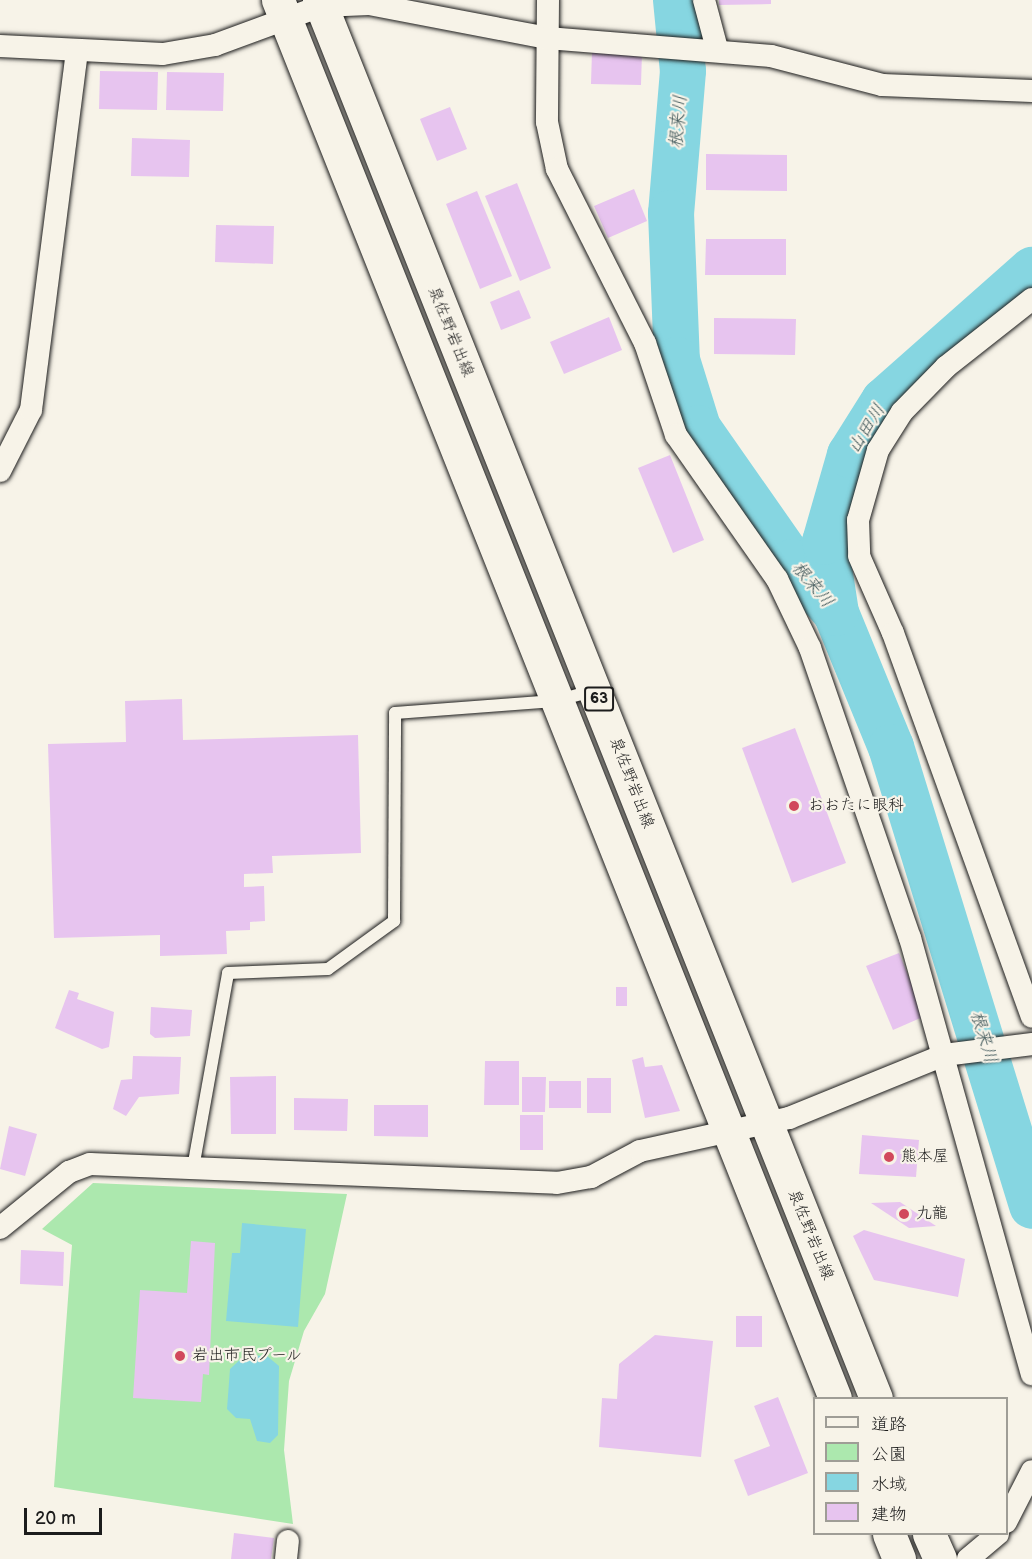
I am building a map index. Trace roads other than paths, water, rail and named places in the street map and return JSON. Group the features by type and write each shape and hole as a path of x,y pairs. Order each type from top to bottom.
{"main road":[{"name":"泉佐野岩出線","path":"320,3 596,690 765,1124 876,1397"},
{"name":"63","path":"281,10 835,1397"},
{"path":"890,1535 899,1559"},
{"path":"931,1535 939,1559"}],"street":[{"path":"548,0 547,122 557,169 640,333 676,435 777,579 810,648 910,938 1032,1374"},
{"path":"704,0 710,48"},
{"path":"0,46 163,54 215,45 281,10 320,3 369,4 547,38 710,48 771,56 882,85 1032,91"},
{"path":"0,471 31,410 77,51"},
{"path":"1032,298 946,367 902,412 878,450 858,529 859,556 893,633 1032,1017"},
{"path":"0,1227 69,1172 90,1164 557,1184 591,1177 640,1151 765,1124 944,1055 1027,1045"},
{"path":"1008,1518 1032,1471"},
{"path":"968,1559 996,1535"}],"lane":[{"path":"193,1168 228,973 328,969 394,921 395,713 555,701 596,690"}],"water":[{"path":"242,1223 306,1229 298,1327 226,1321 232,1253 240,1253"},
{"path":"245,1355 267,1356 279,1366 278,1435 270,1443 257,1441 250,1419 236,1418 227,1409 230,1369"}],"waterway":[{"name":"根来川","path":"676,0 683,71 671,213 677,360 698,428 792,562 836,613 891,747 1032,1206"},
{"name":"山田川","path":"836,613 825,542 850,455 884,401 1032,270"}],"place":[{"name":"おおたに眼科","path":"794,806"},
{"name":"熊本屋","path":"889,1157"},
{"name":"九龍","path":"904,1214"},
{"name":"岩出市民プール","path":"180,1356"}]}
